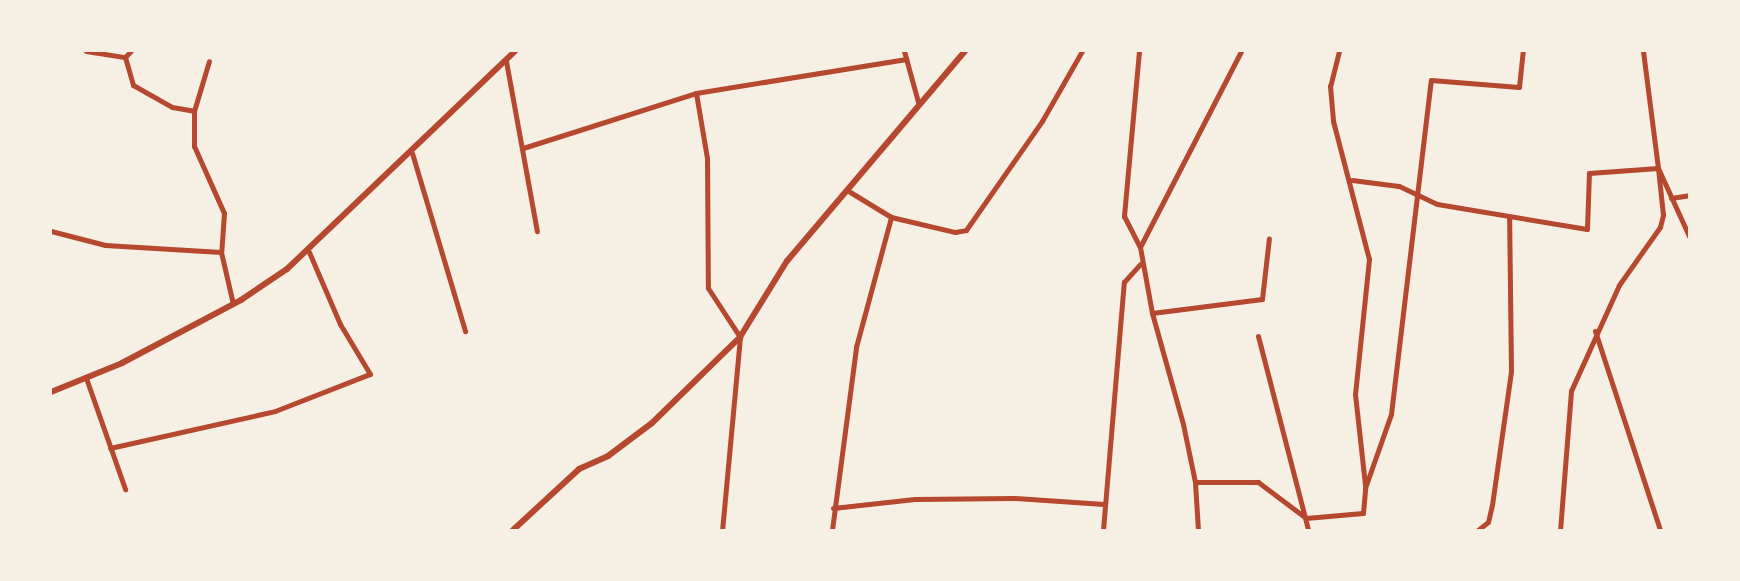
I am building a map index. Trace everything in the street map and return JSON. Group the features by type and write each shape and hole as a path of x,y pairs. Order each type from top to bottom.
{"street":[{"path":"86,51 125,57"},
{"path":"125,57 131,51"},
{"path":"51,392 86,378 233,304 309,252 515,51"},
{"path":"904,51 918,103"},
{"path":"518,529 579,469 608,456 652,423 740,337 787,261 850,192 918,103 965,51"},
{"path":"850,192 891,217 966,230 1042,121 1082,51"},
{"path":"1139,51 1124,216 1140,247"},
{"path":"1198,530 1195,482 1140,264 1140,247 1241,51"},
{"path":"1195,482 1258,482 1306,518 1363,513 1365,488 1355,394 1369,259 1353,180 1332,111 1331,77 1339,51"},
{"path":"1365,488 1391,414 1420,197 1431,80 1519,87 1523,51"},
{"path":"1560,530 1571,391 1595,331 1619,285 1660,227 1663,215 1643,51"},
{"path":"125,57 133,85 172,107 194,111"},
{"path":"523,148 696,93 906,60"},
{"path":"209,61 194,111 194,146 224,213 221,252 233,304"},
{"path":"506,61 537,231"},
{"path":"696,93 707,158 708,288 740,337 722,530"},
{"path":"412,153 465,331"},
{"path":"1353,180 1399,186 1437,204 1587,229 1589,173 1658,169"},
{"path":"1658,169 1689,236"},
{"path":"1671,198 1689,195"},
{"path":"832,530 856,347 891,217"},
{"path":"1478,530 1488,522 1492,505 1511,371 1509,218"},
{"path":"51,231 104,245 221,252"},
{"path":"1152,313 1262,299 1269,238"},
{"path":"110,448 275,411 370,374 340,324 309,252"},
{"path":"1103,530 1124,282 1140,264"},
{"path":"1595,331 1660,530"},
{"path":"1258,336 1308,530"},
{"path":"86,378 125,489"},
{"path":"834,509 915,499 1014,498 1104,504"}]}
